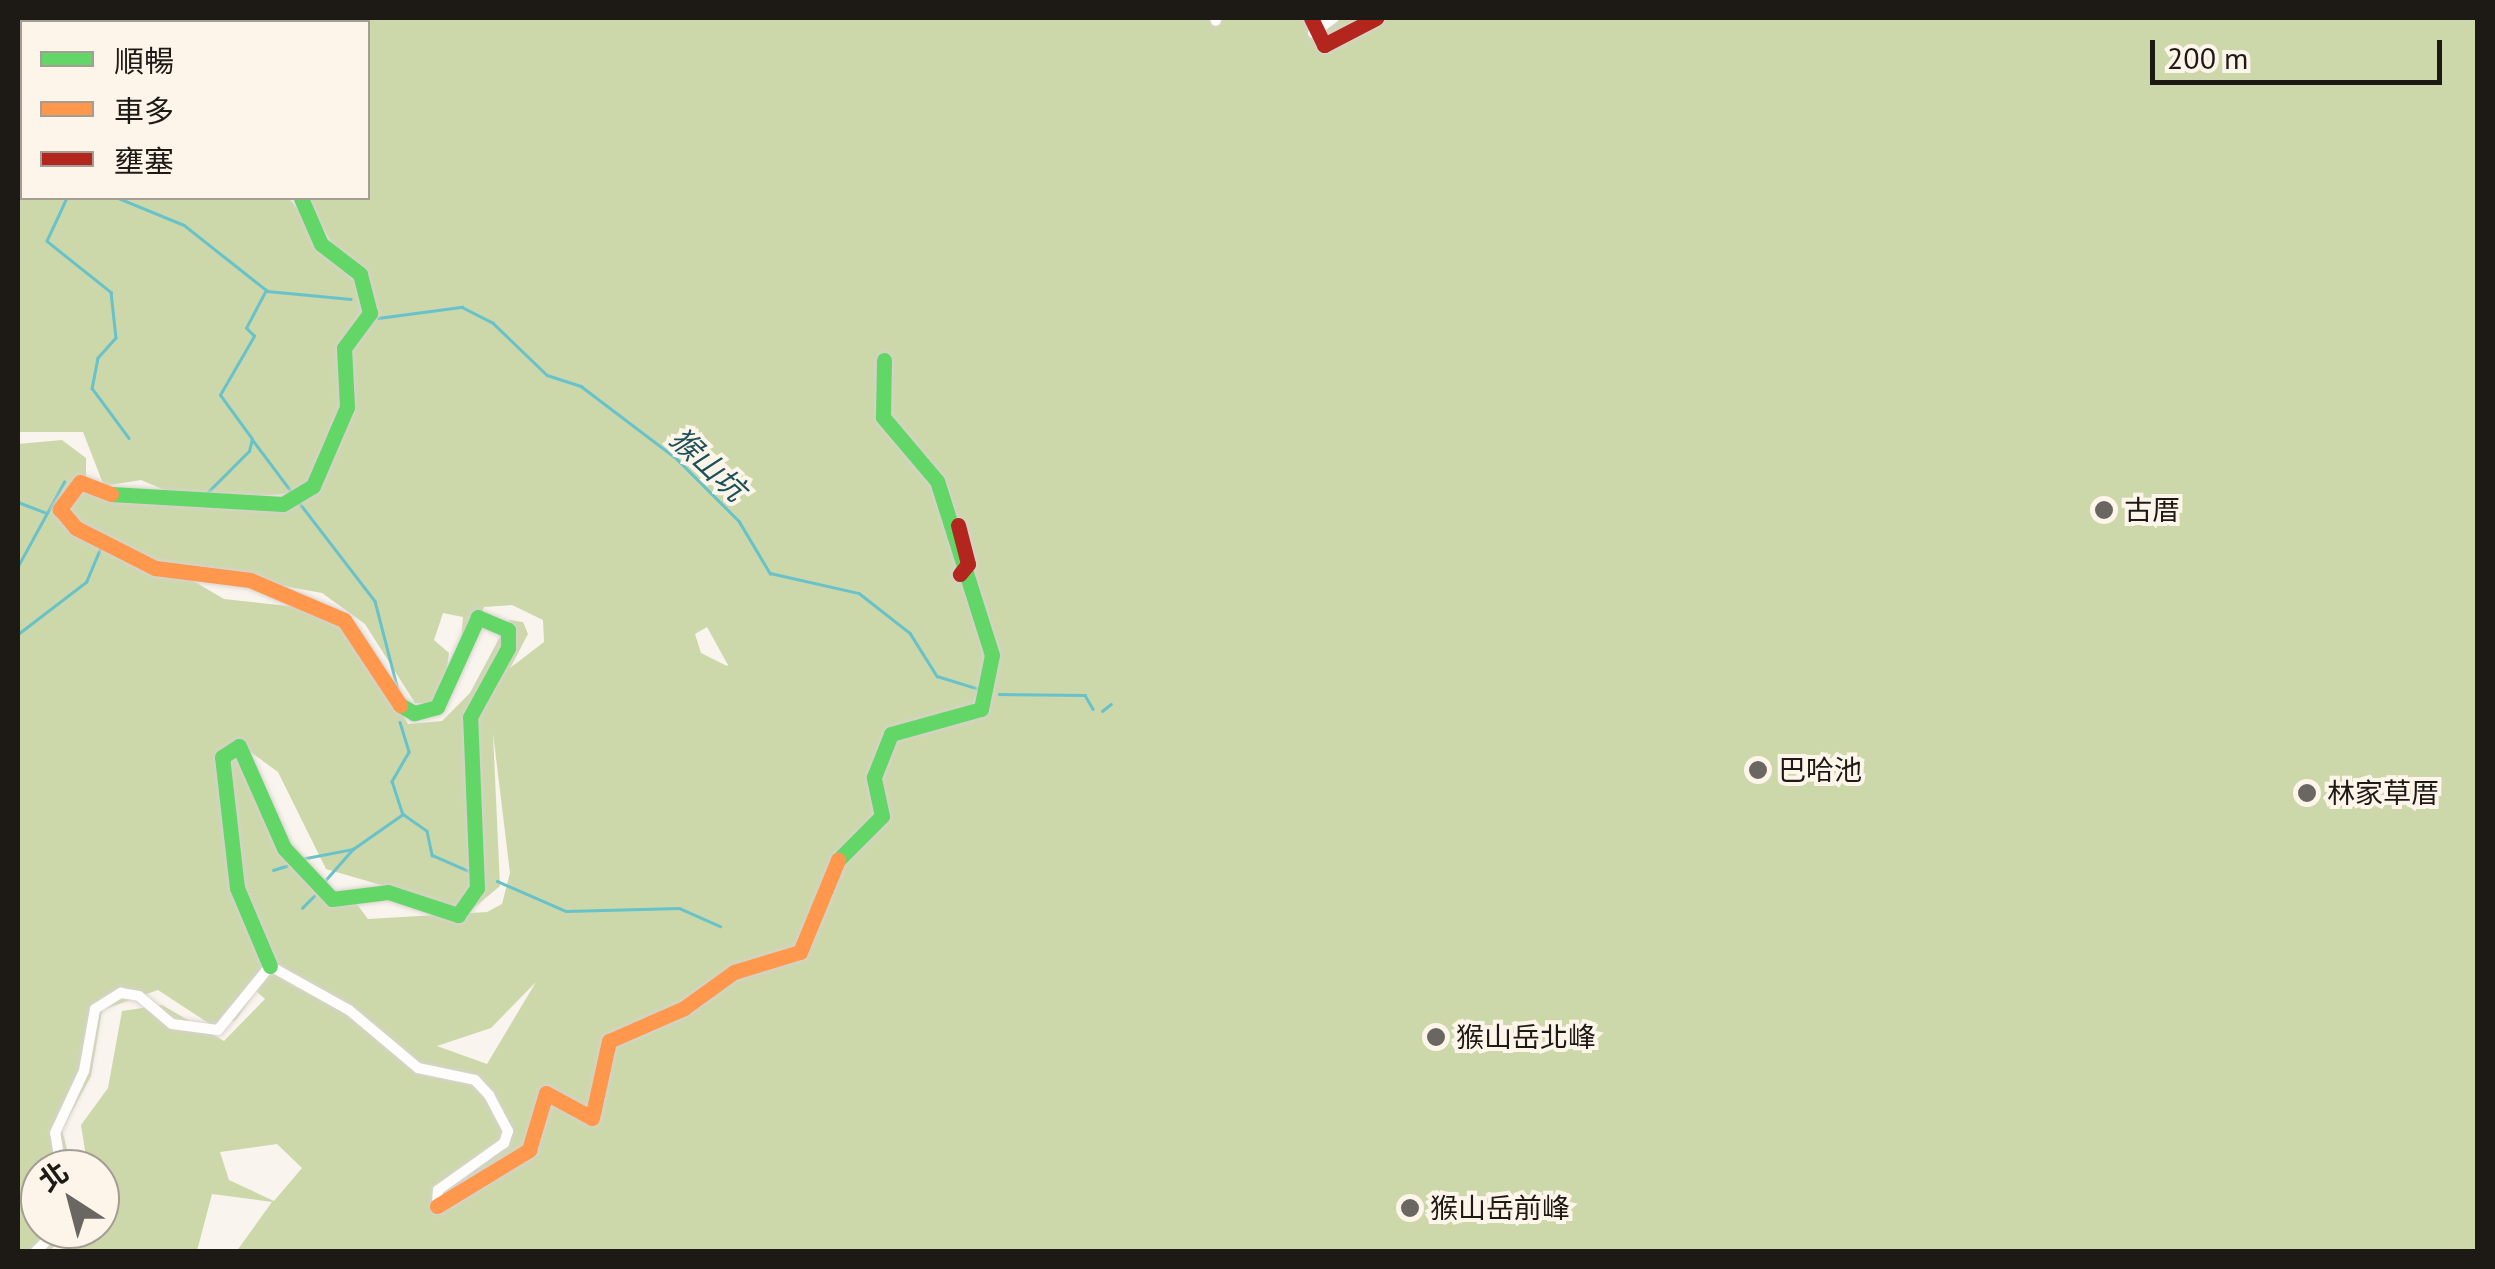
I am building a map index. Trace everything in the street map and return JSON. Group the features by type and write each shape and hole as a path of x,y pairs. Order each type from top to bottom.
{"street":[{"path":"1334,18 1312,25 1318,44 1344,42 1376,18"},
{"path":"302,200 320,244 360,274 370,313 344,348 347,407 296,499 120,498 80,482 60,509 76,528 155,568 250,580 344,620 392,700 414,713 437,708 472,622 489,616 508,630 508,648 470,717 477,888 458,915 388,892 332,899 311,886 284,848 251,756 239,746 222,757 237,888 270,966 349,1010 418,1068 475,1080 489,1095 508,1131 504,1143 438,1190 437,1206"},
{"path":"437,1206 530,1150 546,1093 592,1118 609,1041 684,1008 734,972 800,952 826,872 882,816 874,777 891,734 962,718 981,709 991,690 992,655 960,574 937,481 882,416 884,360"},
{"path":"958,525 968,564 960,574"},
{"path":"58,1149 55,1132 84,1072 95,1009 121,993 139,996 172,1024 218,1030 270,966"}],"green space":[{"path":"18,18 114,20 20,20 20,200 291,200 353,281 307,200 370,200 370,20 230,18 2477,18 2477,1251 236,1252 272,1202 212,1194 197,1251 72,1251 120,1249 120,1149 85,1149 81,1125 108,1088 122,1011 162,1005 224,1041 265,999 256,991 236,1020 216,1028 158,990 102,1010 91,1076 62,1130 67,1149 20,1149 20,1249 51,1249 18,1251 18,444 62,440 86,458 86,488 115,501 283,511 318,492 188,500 141,480 104,486 83,432 18,432","holes":["166,565 322,593 365,624 415,703 442,704 449,653 434,640 443,613 463,617 460,657 484,607 512,605 543,620 544,642 510,668 528,634 523,622 509,620 470,693 442,721 408,724 354,629 306,608 224,599","707,627 728,665 701,653 695,634","493,733 510,873 502,904 487,912 368,919 356,903 332,906 277,843 249,751 278,772 326,869 470,911 500,886","536,982 487,1064 437,1046 491,1028","277,1144 302,1168 274,1201 229,1180 220,1152"]}],"waterway":[{"path":"66,200 47,241 111,292 116,338 98,358 92,388 129,438"},
{"path":"123,200 184,225 265,289"},
{"path":"208,492 249,451 252,439 220,395 254,336 246,328 266,290"},
{"name":"猴山坑","path":"267,291 351,299"},
{"name":"猴山坑","path":"378,318 462,307 492,322 547,375 581,386 677,459 739,521 770,573 859,593 910,633 937,676 979,689"},
{"path":"252,439 291,491"},
{"path":"18,566 64,482"},
{"path":"298,501 375,601 399,694"},
{"path":"18,502 44,512"},
{"path":"18,634 86,582 101,547"},
{"path":"999,694 1085,695 1093,709"},
{"path":"1102,711 1111,704"},
{"path":"400,722 409,752 392,781 403,814 427,831 432,855 469,871"},
{"path":"301,859 353,849 403,814"},
{"path":"322,884 353,849"},
{"path":"273,870 286,866"},
{"path":"497,881 566,911 679,908 720,926"},
{"path":"302,908 314,896"}],"traffic: fast":[{"path":"111,494 283,504 313,486 347,407 344,348 370,313 360,274 321,244 302,200"},
{"path":"838,860 882,816 874,777 891,734 981,709 992,655 937,481 883,417 884,360"},
{"path":"270,966 237,888 222,757 239,746 284,848 332,899 388,892 458,915 477,888 470,717 508,648 508,630 478,617 437,707 414,713 400,705"}],"traffic: slow":[{"path":"111,494 80,482 60,509 76,528 155,568 250,580 344,620 400,705"},
{"path":"437,1206 529,1150 546,1093 592,1118 609,1041 684,1008 734,972 800,952 838,860"}],"traffic: jam":[{"path":"1311,18 1324,45 1376,18"},
{"path":"958,525 968,564 960,574"}],"place":[{"name":"古厝","path":"2104,510"},
{"name":"巴哈池","path":"1758,770"},
{"name":"林家草厝","path":"2307,793"},
{"name":"猴山岳北峰","path":"1436,1037"},
{"name":"猴山岳前峰","path":"1410,1208"}]}
